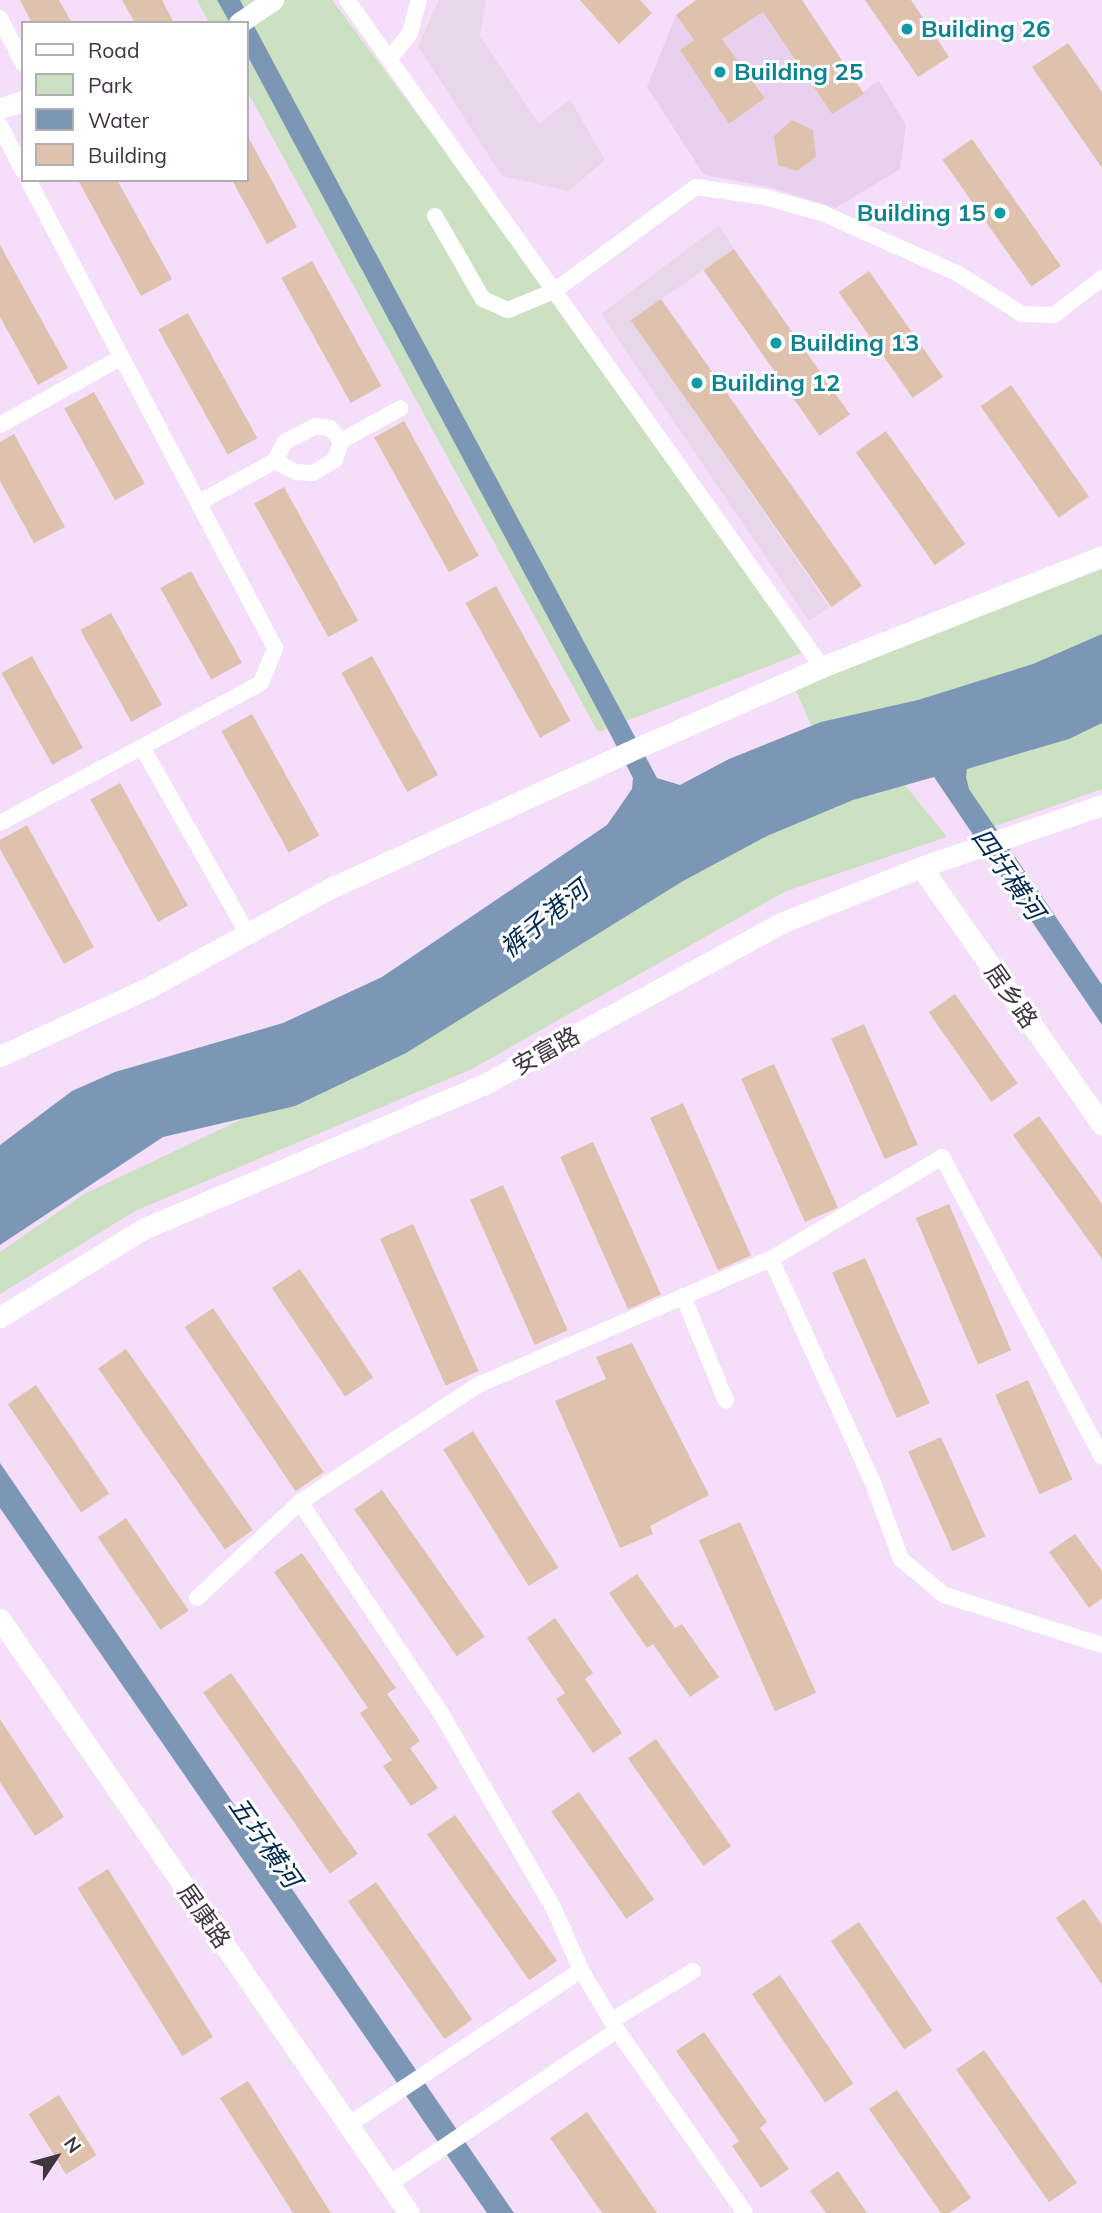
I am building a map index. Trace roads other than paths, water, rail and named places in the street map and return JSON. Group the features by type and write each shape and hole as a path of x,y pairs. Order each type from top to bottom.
{"street":[{"path":"346,0 822,667"},
{"path":"388,59 410,33 419,0"},
{"path":"242,21 270,4"},
{"path":"0,18 21,60"},
{"path":"0,108 21,102"},
{"path":"0,125 21,166"},
{"path":"0,823 261,683 275,648 29,182"},
{"path":"435,216 482,299 508,310 554,290 696,187 765,197 822,213 957,273 1022,314 1054,314 1102,278"},
{"path":"0,425 120,358"},
{"path":"275,461 296,472 313,473 334,460 341,441 401,408"},
{"path":"198,503 275,461 285,442 316,426 330,428 341,441"},
{"path":"0,1056 148,988 331,888 646,744 822,667 1102,556"},
{"path":"142,747 248,934"},
{"name":"安富路","path":"0,1317 143,1229 483,1085 781,923 921,867 1102,805"},
{"name":"居乡路","path":"921,867 1102,1125"},
{"path":"197,1598 300,1502 478,1385 771,1259 942,1157 1102,1457"},
{"path":"771,1259 873,1483 901,1559 944,1595 1102,1645"},
{"path":"683,1296 726,1401"},
{"path":"300,1502 442,1715 553,1907 581,1970 614,2025 745,2213"},
{"name":"居康路","path":"0,1619 409,2213"},
{"path":"348,2125 581,1970"},
{"path":"389,2184 693,1971"}],"water":[{"path":"217,0 240,0 657,778 680,785 729,759 821,722 918,700 1033,664 1102,634 1102,723 1069,739 967,769 966,777 969,789 1102,985 1102,1025 934,777 853,800 767,836 683,881 406,1053 295,1106 163,1137 0,1245 0,1145 72,1091 115,1072 283,1023 382,977 607,825 632,789 633,778 604,722 248,57 248,21 229,21"},
{"path":"0,1463 514,2213 487,2213 0,1508"}],"place":[{"name":"Building 26","path":"907,29"},
{"name":"Building 25","path":"720,72"},
{"name":"Building 15","path":"1000,213"},
{"name":"Building 13","path":"776,343"},
{"name":"Building 12","path":"697,383"}],"water label":[{"name":"四圩横河","path":"1008,874"},
{"name":"裤子港河","path":"544,919"},
{"name":"五圩横河","path":"265,1842"}]}
